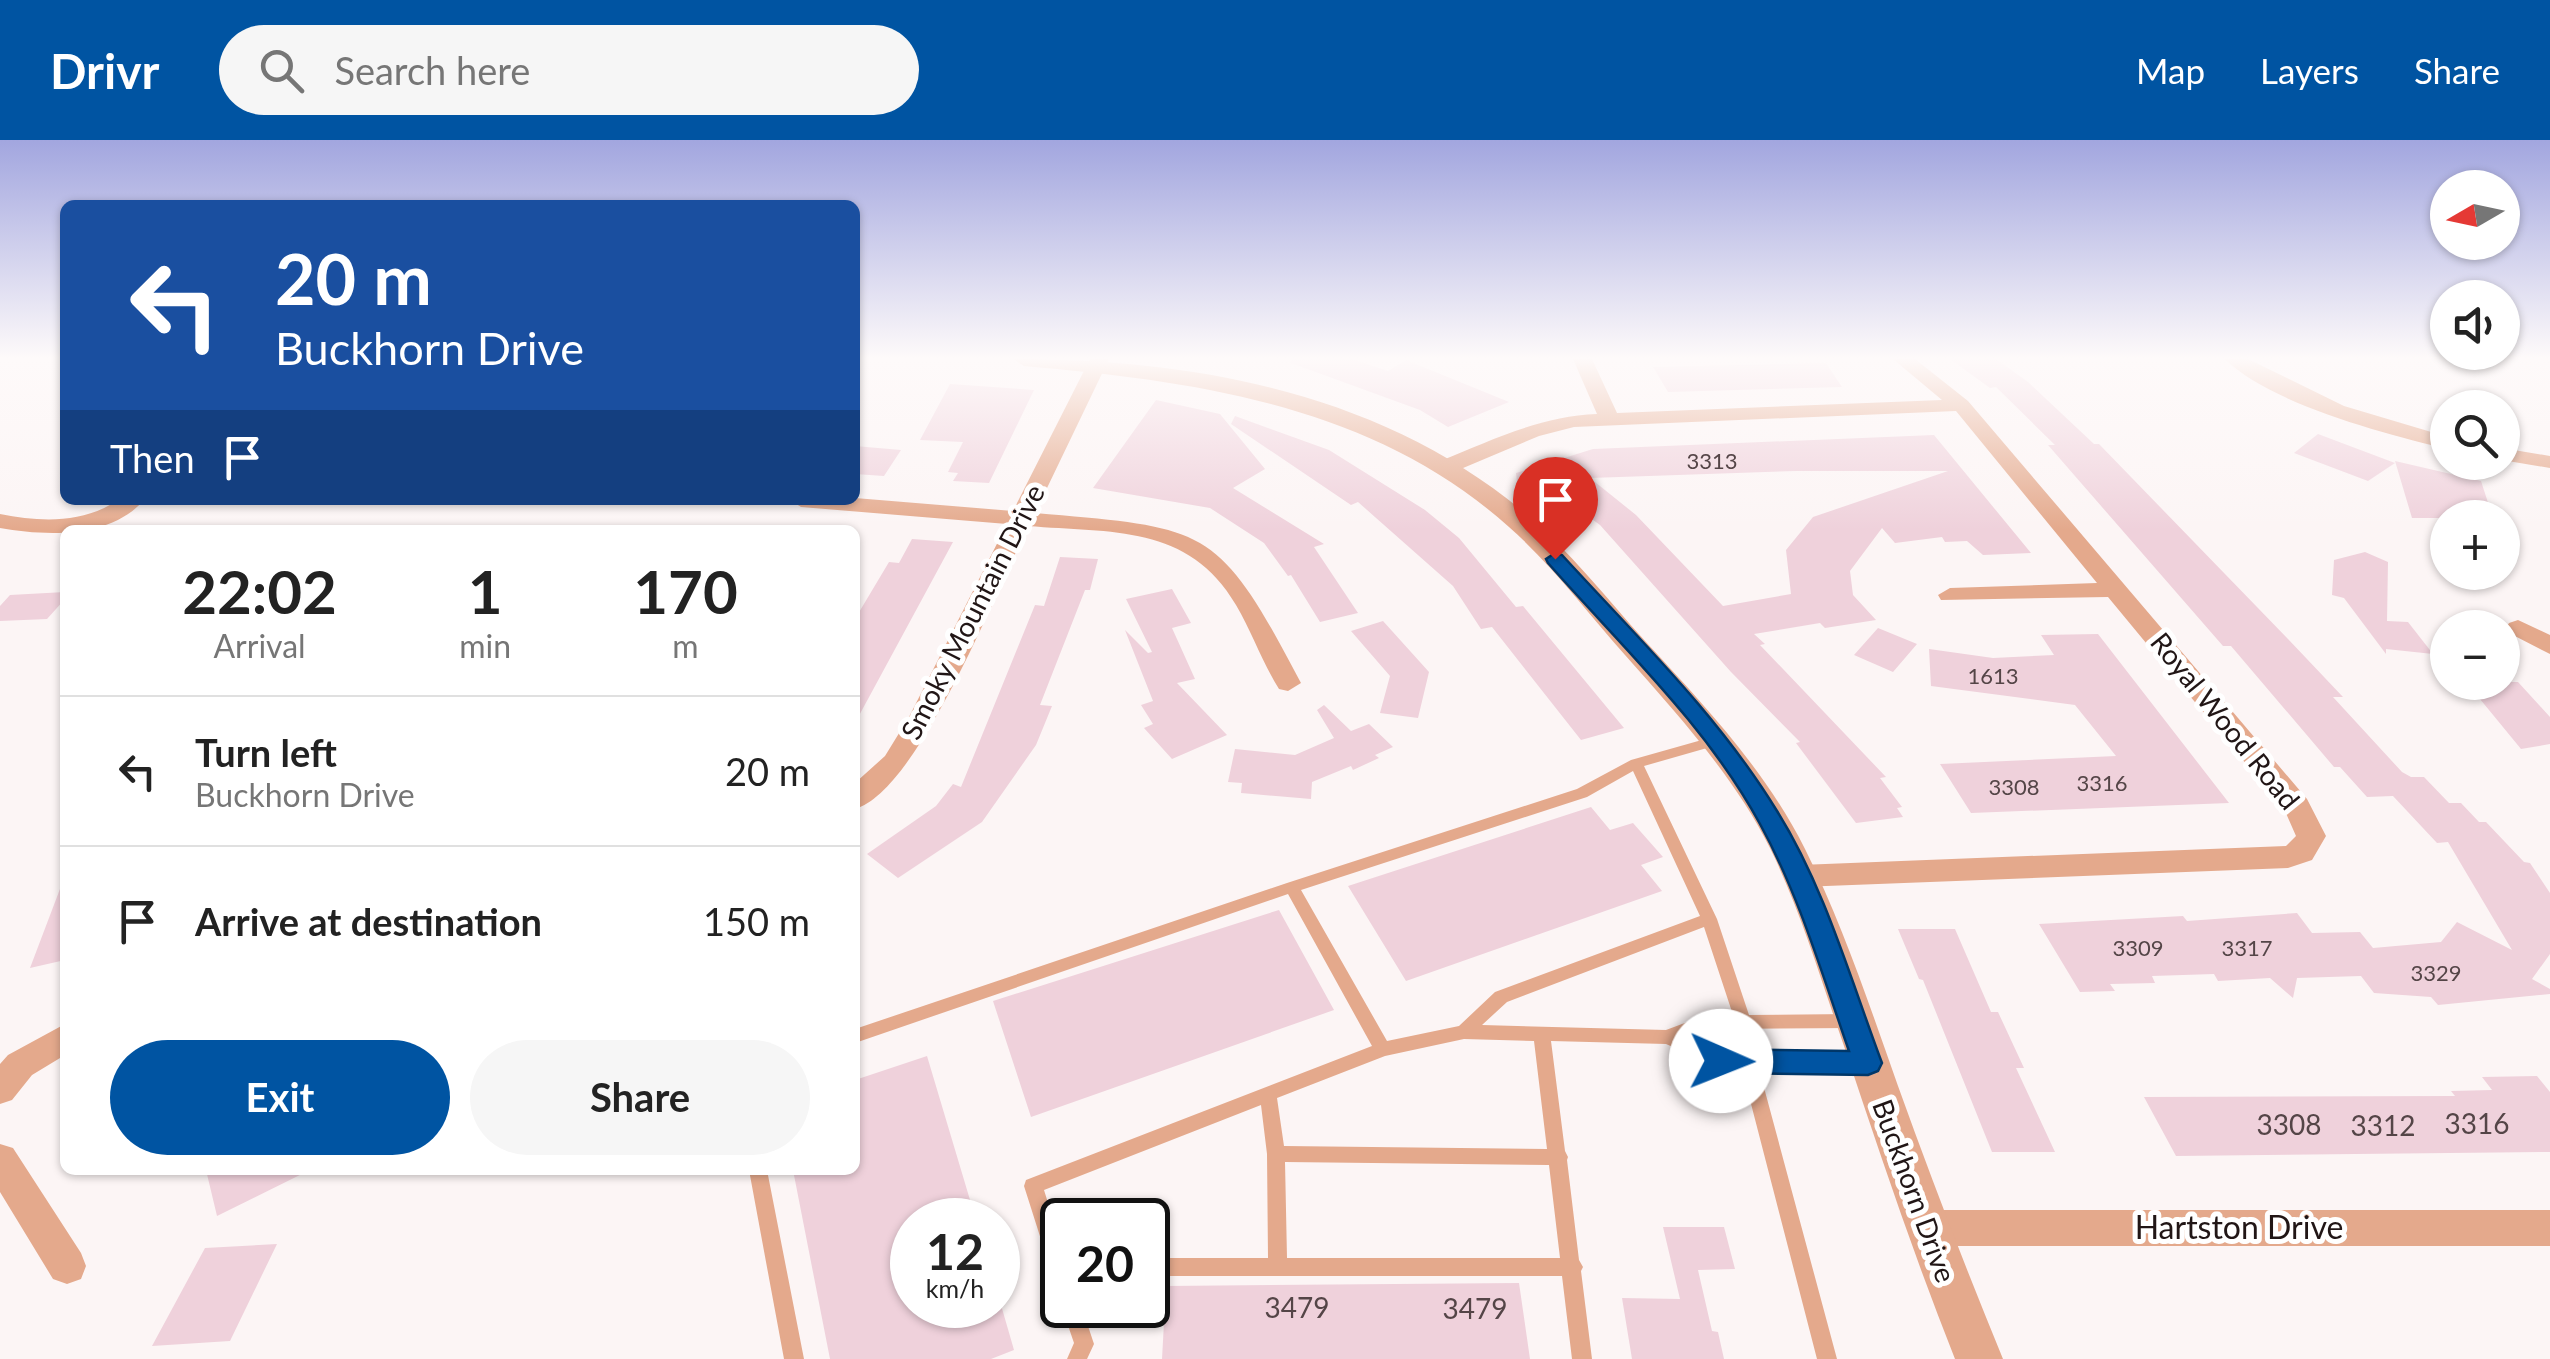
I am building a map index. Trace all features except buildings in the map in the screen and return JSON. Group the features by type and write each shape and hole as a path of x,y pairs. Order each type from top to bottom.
{"street":[{"name":"Smoky Mountain Drive","path":"860,794 895,762 913,732 1072,416"},
{"name":"Buckhorn Drive","path":"1340,416 1448,466 1518,521 1716,741 1768,817 1800,876 1978,1359"},
{"path":"1448,466 1554,424 1643,416"},
{"name":"Royal Wood Road","path":"1800,876 2288,857 2302,852 2311,836 2297,806 1971,416"},
{"path":"2352,416 2430,438"},
{"path":"2520,457 2550,462"},
{"path":"72,525 124,505"},
{"path":"860,505 1164,533 1206,551 1226,574 1288,683"},
{"path":"0,521 60,527"},
{"path":"1950,595 2118,589"},
{"path":"2520,629 2550,646"},
{"path":"0,1089 20,1065 60,1041"},
{"path":"0,1160 67,1266"},
{"name":"Hartston Drive","path":"1928,1228 2550,1228"}],"lane":[{"path":"860,1034 1292,886 1582,793 1636,763 1716,741"},
{"path":"1636,763 1709,919 1743,1022"},
{"path":"1292,886 1383,1049"},
{"path":"1464,1032 1501,997 1709,919"},
{"path":"1040,1207 1033,1186 1383,1049 1464,1032 1667,1037 1706,1022 1852,1021"},
{"path":"1542,1034 1582,1359"},
{"path":"1667,1037 1721,1061 1868,1063"},
{"path":"1748,1062 1827,1359"},
{"path":"1268,1094 1276,1154 1278,1267"},
{"path":"1276,1154 1559,1157"},
{"path":"759,1175 794,1359"},
{"path":"1170,1267 1573,1266"},
{"path":"1077,1359 1084,1344 1079,1328"}],"route":[{"path":"1555,559 1696,716 1734,763 1768,817 1800,876 1868,1063 1721,1061"}]}
